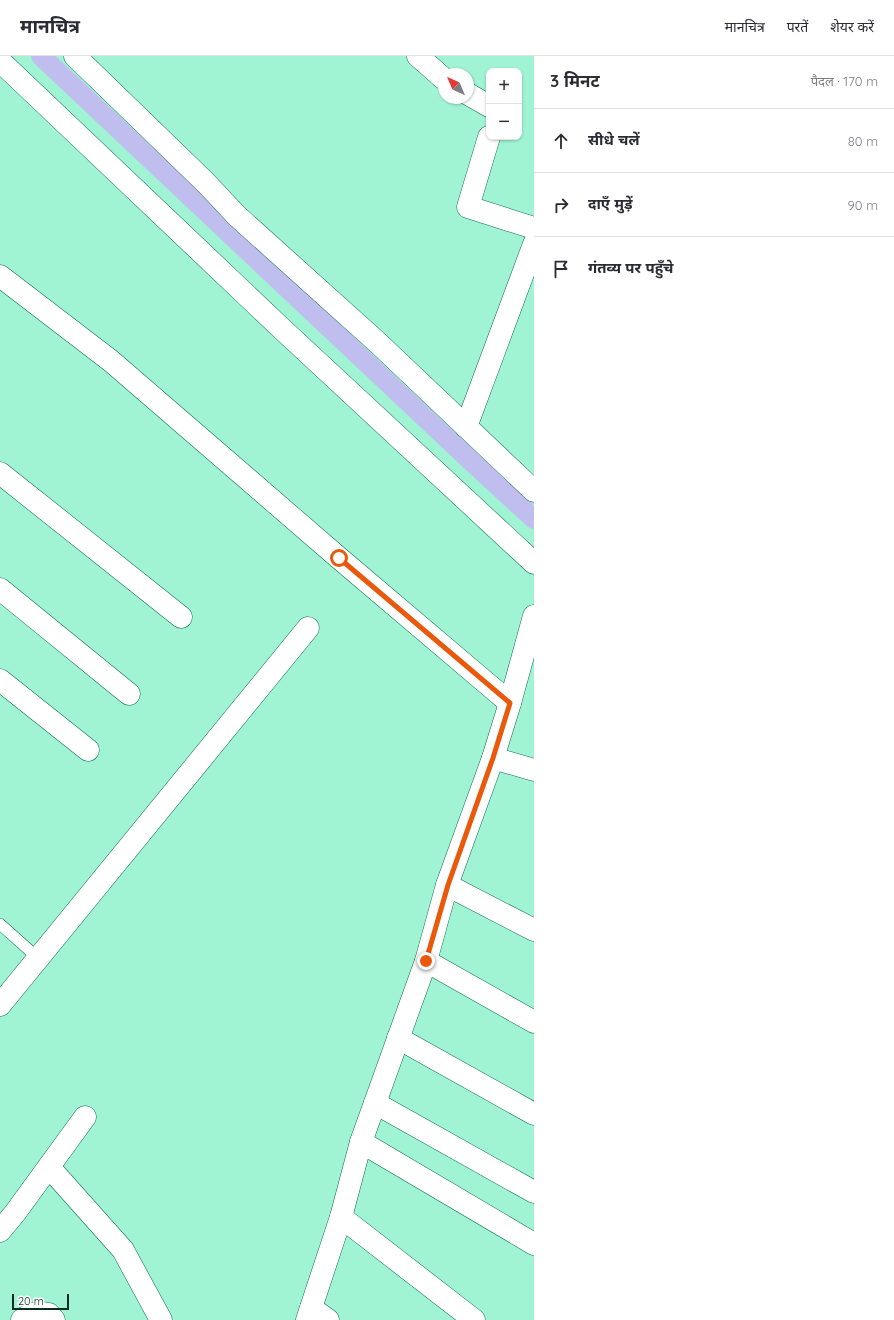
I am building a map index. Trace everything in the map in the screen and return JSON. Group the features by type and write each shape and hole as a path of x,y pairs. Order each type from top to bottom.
{"street":[{"path":"75,56 237,216 377,342 534,491"},
{"path":"420,59 438,74"},
{"path":"0,61 281,328 534,563"},
{"path":"474,97 486,104"},
{"path":"488,140 468,207 534,228"},
{"path":"466,427 534,244"},
{"path":"0,276 111,361 510,703"},
{"path":"0,473 180,617"},
{"path":"0,589 129,694"},
{"path":"315,1316 361,1142 426,961 448,885 493,758 534,616"},
{"path":"0,1005 308,628"},
{"path":"0,680 88,750"},
{"path":"493,758 534,770"},
{"path":"448,885 534,930"},
{"path":"426,961 534,1022"},
{"path":"398,1038 534,1114"},
{"path":"375,1103 534,1192"},
{"path":"0,1232 85,1117"},
{"path":"361,1142 534,1244"},
{"path":"49,1167 122,1250 161,1320"},
{"path":"341,1217 474,1320"},
{"path":"22,1320 28,1314 37,1312 49,1314 54,1320"}],"lane":[{"path":"0,924 38,958"}],"waterway":[{"path":"41,56 534,519"}],"route":[{"path":"339,558 510,703 493,758 448,885 426,961"}]}
